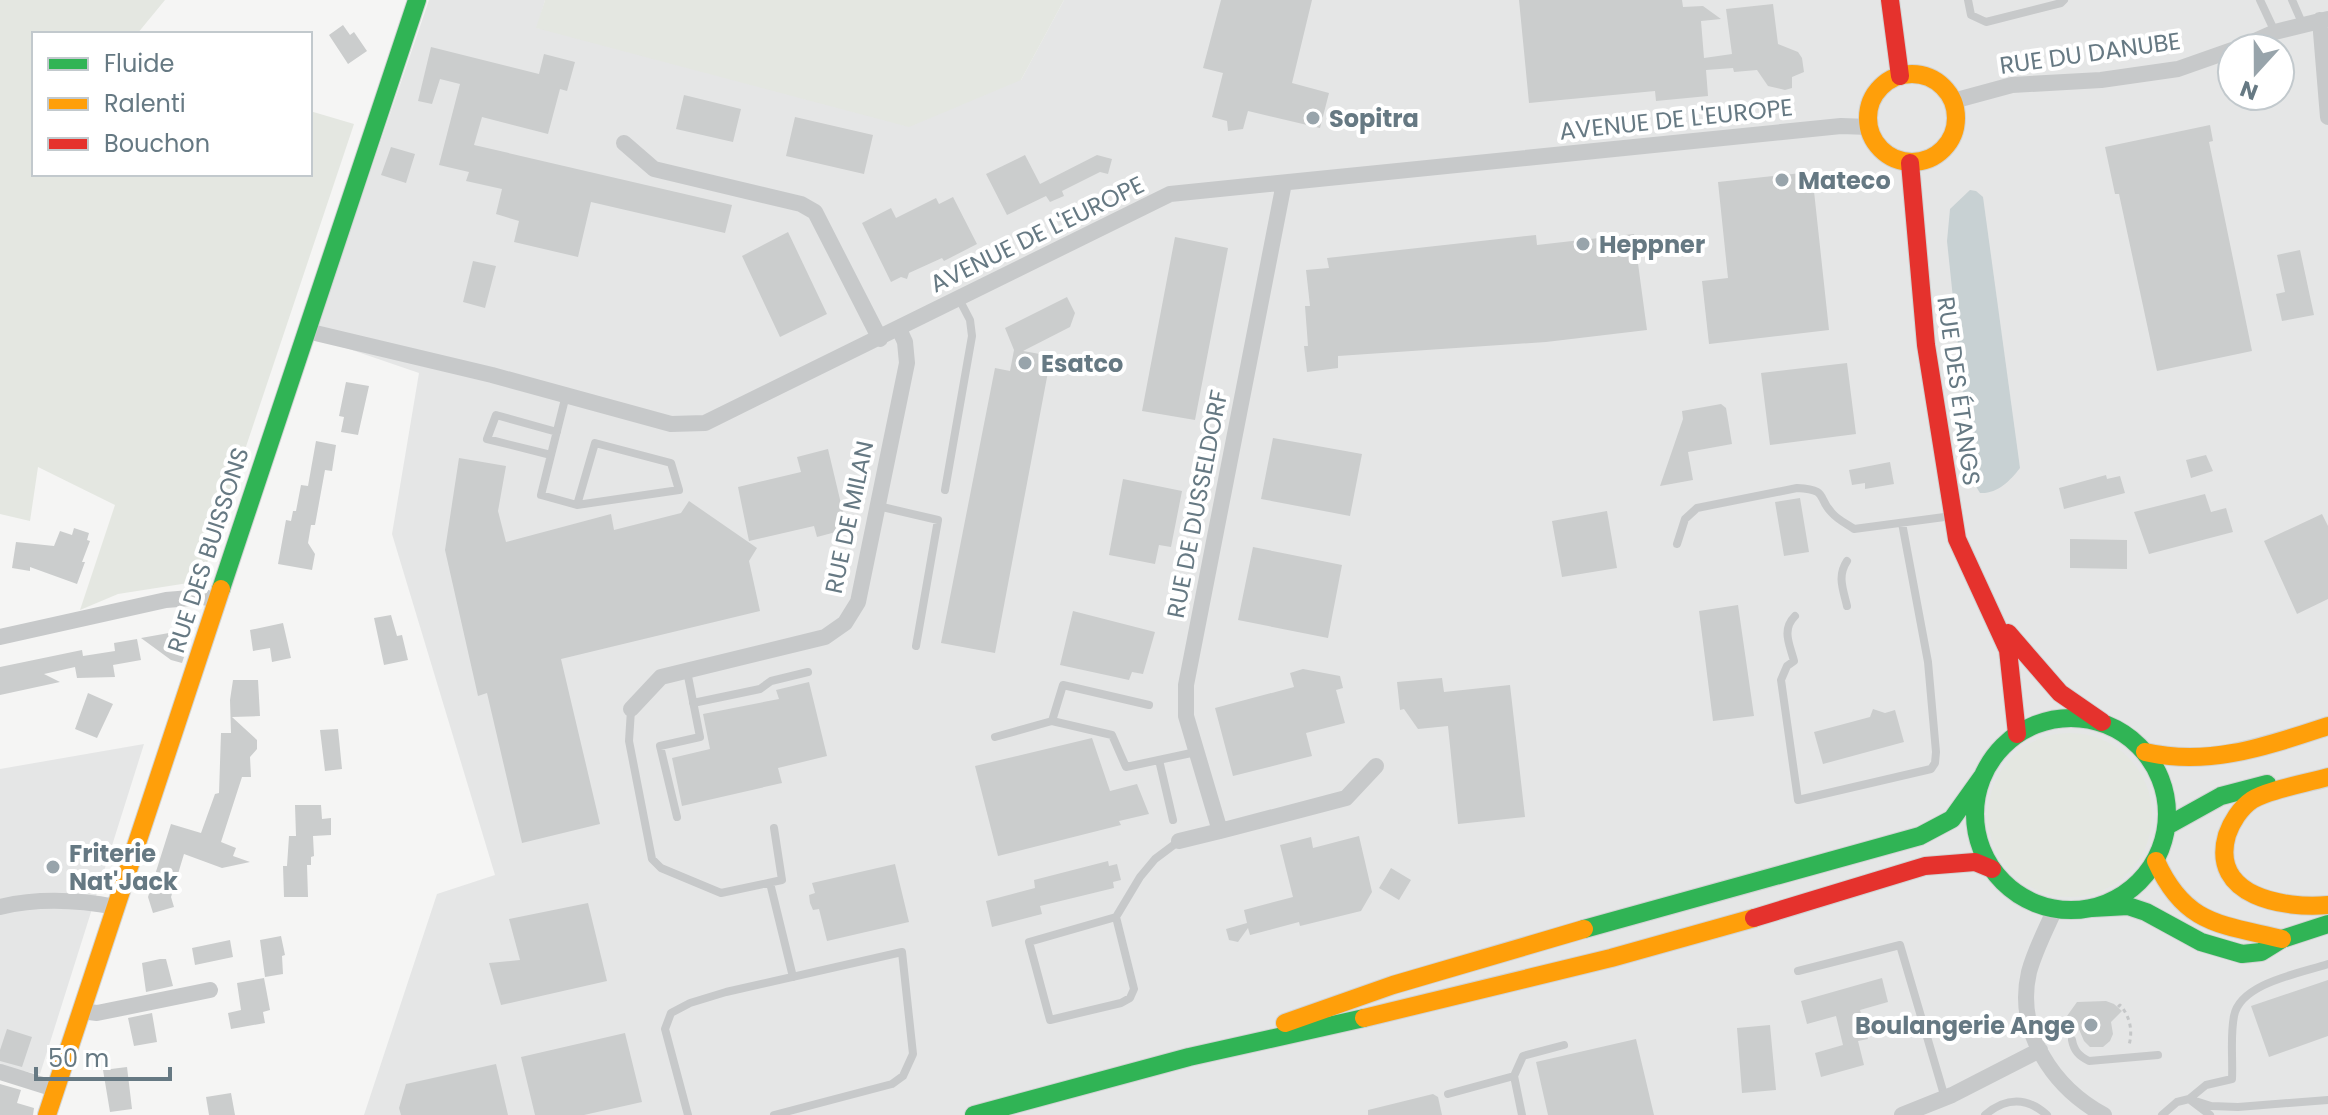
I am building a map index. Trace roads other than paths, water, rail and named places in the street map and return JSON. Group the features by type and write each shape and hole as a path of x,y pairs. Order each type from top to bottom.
{"main road":[{"name":"RUE DES BUISSONS","path":"47,1115 417,0"},
{"path":"1890,0 1900,76"},
{"path":"1910,73 1936,80 1946,88 1953,101 1957,113 1951,141 1929,159 1910,163 1887,155 1876,144 1869,127 1868,113 1873,97 1883,84 1910,73"},
{"name":"RUE DES ÉTANGS","path":"1910,163 1926,345 1957,539 2008,650 2017,734"},
{"name":"RUE DES ÉTANGS","path":"1994,617 2060,693 2102,722"},
{"path":"1189,1057 1393,985 1755,880 1920,836 1952,819 2003,746 2017,734 2041,723 2067,717 2102,722 2126,734 2157,769 2168,806 2167,826 2156,861 2140,882 2118,898 2092,908"},
{"path":"2145,752 2167,759 2205,760 2328,726"},
{"path":"2167,826 2221,796 2328,767"},
{"path":"1982,777 1976,800 1975,824 1981,847 1992,869 2019,895 2055,909 2128,906 2146,912 2201,942 2242,954 2261,952 2282,939 2328,924"},
{"path":"2328,777 2253,799 2243,807 2229,829 2224,848 2225,862 2234,879 2251,894 2295,907 2328,905"},
{"path":"2156,861 2171,892 2186,909 2231,928 2282,939"},
{"path":"974,1115 1189,1057 1319,1029 1625,954 1925,866 1975,862 1992,869"}],"street":[{"path":"2275,32 2317,21 2328,117"},
{"name":"RUE DU DANUBE","path":"1953,101 2012,85 2101,80 2178,69 2216,56"},
{"name":"AVENUE DE L'EUROPE","path":"307,331 671,424 705,423 1170,194 1841,126 1869,127"},
{"path":"624,143 654,169 801,204 815,212 880,339"},
{"name":"RUE DE DUSSELDORF","path":"1220,831 1186,716 1186,685 1284,183"},
{"name":"RUE DE MILAN","path":"631,709 661,677 825,637 845,623 858,602 907,363 905,342 899,329"},
{"path":"0,637 166,600 203,597 216,600"},
{"path":"1179,841 1346,798 1376,766"},
{"path":"0,907 15,903 73,901 116,907"},
{"path":"2055,909 2037,947 2027,984 2031,1026 2047,1066 2070,1093 2104,1115"},
{"path":"81,1011 97,1013 210,990"},
{"path":"1902,1115 1945,1098 2040,1050"},
{"path":"0,1072 55,1089"}],"lane":[{"path":"1968,0 1971,15 1986,22 2064,0"},
{"path":"2260,0 2275,32"},
{"path":"2292,0 2317,21"},
{"path":"945,490 972,336 970,320 959,299"},
{"path":"566,395 541,495 577,505 679,490 671,463 595,443 577,505"},
{"path":"551,455 487,439 496,415 557,432"},
{"path":"1677,544 1685,519 1697,508 1797,488 1812,489 1824,497 1829,512 1854,529 1953,516"},
{"path":"878,506 938,520 916,646"},
{"path":"1795,616 1788,623 1786,633 1794,661 1787,666 1781,680 1798,800 1921,773 1935,763 1928,662 1902,523"},
{"path":"1847,561 1841,580 1847,606"},
{"path":"677,817 660,746 700,737 686,670"},
{"path":"693,703 760,689 771,681 808,672"},
{"path":"1052,721 1063,685 1149,705"},
{"path":"631,709 629,741 652,859 661,868 721,893 782,880 774,828"},
{"path":"995,737 1052,721 1112,735 1126,767 1196,752"},
{"path":"1159,760 1173,820"},
{"path":"1116,917 1134,989 1130,998 1121,1003 1050,1020 1029,942 1116,917 1140,877 1155,859 1179,841"},
{"path":"770,883 793,977"},
{"path":"1798,971 1900,945 1945,1098"},
{"path":"688,1115 665,1029 671,1013 702,999 902,952 913,1054 903,1076 892,1084 774,1115"},
{"path":"2162,1115 2206,1085 2232,1079 2234,1016 2245,995 2328,964"},
{"path":"2072,1040 2080,1057 2089,1061 2158,1055"},
{"path":"1522,1115 1514,1076 1523,1056 1564,1045"},
{"path":"1448,1094 1514,1076"},
{"path":"2189,1099 2211,1106 2238,1107 2328,1100"},
{"path":"2189,1099 2210,1115"},
{"path":"1985,1115 2003,1103 2016,1100 2028,1102 2047,1115"}],"place":[{"name":"Sopitra","path":"1313,118"},
{"name":"Mateco","path":"1782,180"},
{"name":"Heppner","path":"1583,244"},
{"name":"Esatco","path":"1025,363"},
{"name":"Friterie Nat'Jack","path":"53,867"},
{"name":"Boulangerie Ange","path":"2091,1025"}]}
